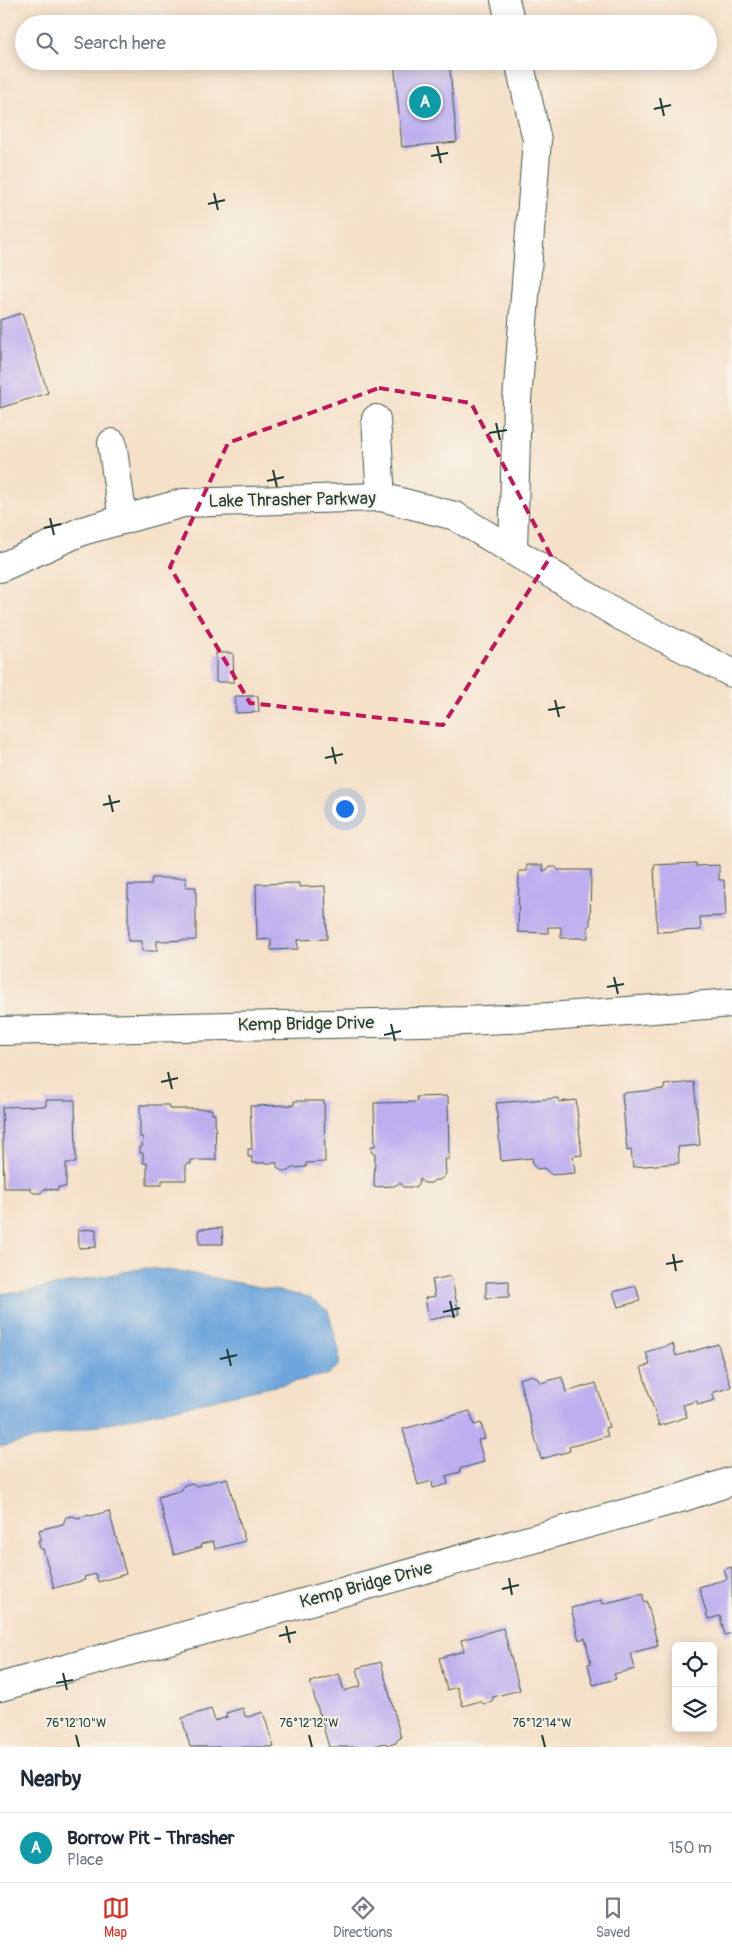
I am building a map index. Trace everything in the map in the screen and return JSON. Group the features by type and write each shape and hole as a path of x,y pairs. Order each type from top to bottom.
{"street":[{"path":"505,0 509,15"},
{"path":"513,551 516,401 536,140 521,70"},
{"path":"376,420 381,496"},
{"path":"112,443 123,520"},
{"name":"Lake Thrasher Parkway","path":"0,568 82,531 182,503 381,496 455,516 620,616 732,673"},
{"name":"Kemp Bridge Drive","path":"0,1031 465,1021 549,1017 732,1003"},
{"name":"Kemp Bridge Drive","path":"0,1687 674,1500 732,1482"}],"highlighted area":[{"path":"379,388 471,403 551,556 443,725 250,703 170,567 228,443"}],"water":[{"path":"145,1268 184,1272 309,1297 328,1311 339,1350 339,1365 329,1374 0,1447 0,1294 28,1291"}],"building":[{"path":"395,70 450,70 457,142 402,147"},
{"path":"22,313 48,393 0,408 0,320"},
{"path":"216,653 233,653 234,682 216,682"},
{"path":"235,696 258,696 259,712 236,713"},
{"path":"696,863 696,866 719,865 719,880 724,880 726,916 700,917 701,930 657,932 654,865"},
{"path":"527,865 543,865 543,871 549,867 556,867 558,870 591,870 588,938 561,938 561,927 548,927 548,933 518,932 519,871 527,871"},
{"path":"152,878 186,878 186,887 196,887 196,940 157,941 157,951 142,951 142,941 128,941 128,885 151,885"},
{"path":"299,883 299,887 325,886 327,939 297,940 298,949 271,950 271,939 257,940 256,884"},
{"path":"694,1082 700,1145 678,1147 679,1163 633,1167 631,1150 627,1151 622,1093 665,1089 664,1085"},
{"path":"448,1096 449,1159 445,1159 446,1174 440,1180 435,1180 431,1183 424,1183 419,1179 419,1183 415,1187 403,1187 400,1183 394,1186 374,1187 375,1153 372,1153 371,1146 375,1146 374,1103 417,1102 416,1097"},
{"path":"559,1098 559,1102 576,1100 582,1155 573,1156 575,1173 552,1175 544,1168 537,1169 533,1165 532,1158 501,1161 496,1103"},
{"path":"46,1100 75,1100 76,1163 66,1163 66,1187 58,1187 58,1190 44,1189 41,1193 34,1193 30,1188 4,1188 2,1107 46,1106"},
{"path":"294,1101 324,1101 325,1162 306,1163 306,1167 292,1168 289,1171 282,1171 277,1167 277,1163 252,1163 252,1157 248,1157 248,1149 252,1149 250,1106 294,1105"},
{"path":"140,1105 169,1105 169,1109 212,1109 212,1114 215,1114 216,1160 191,1160 191,1164 186,1164 186,1180 162,1180 162,1185 147,1185 147,1163 143,1163 143,1153 140,1153 143,1137 140,1137"},
{"path":"222,1228 223,1244 199,1244 199,1229"},
{"path":"96,1229 96,1247 79,1248 78,1230"},
{"path":"451,1276 459,1314 429,1320 425,1298 435,1296 432,1280"},
{"path":"509,1281 509,1297 486,1298 486,1282"},
{"path":"636,1286 640,1301 618,1307 613,1292"},
{"path":"673,1344 676,1356 718,1344 731,1387 712,1393 715,1400 698,1405 697,1401 683,1405 687,1417 659,1426 641,1367 650,1365 646,1352"},
{"path":"533,1375 540,1383 562,1377 566,1392 596,1383 609,1427 605,1428 608,1436 569,1447 570,1451 541,1459 519,1379"},
{"path":"470,1411 474,1425 481,1423 485,1439 478,1440 484,1462 459,1469 460,1472 446,1476 448,1484 433,1488 432,1481 418,1485 403,1429"},
{"path":"227,1478 245,1541 215,1549 213,1541 201,1544 202,1547 174,1555 158,1497 182,1490 184,1485 192,1483 197,1486"},
{"path":"109,1511 126,1574 98,1582 96,1574 84,1577 85,1580 54,1588 43,1549 40,1549 38,1540 41,1540 39,1530 63,1524 66,1517 73,1516 77,1518"},
{"path":"732,1567 732,1633 725,1635 720,1616 708,1619 699,1587 727,1579 724,1569"},
{"path":"643,1594 644,1602 647,1601 658,1646 631,1653 635,1669 614,1674 616,1679 593,1685 588,1664 591,1663 585,1638 579,1640 571,1608 602,1600 602,1604"},
{"path":"503,1628 520,1690 493,1697 492,1702 484,1704 480,1701 463,1706 457,1687 447,1690 439,1658 464,1651 461,1640"},
{"path":"381,1662 401,1738 396,1743 388,1745 385,1743 371,1747 329,1747 310,1682 339,1674 344,1691 361,1686 357,1668"},
{"path":"243,1708 245,1716 248,1717 263,1712 274,1747 190,1747 182,1718 211,1709 215,1721 227,1717 226,1713"}],"place":[{"name":"Borrow Pit - Thrasher","path":"425,102"}]}
